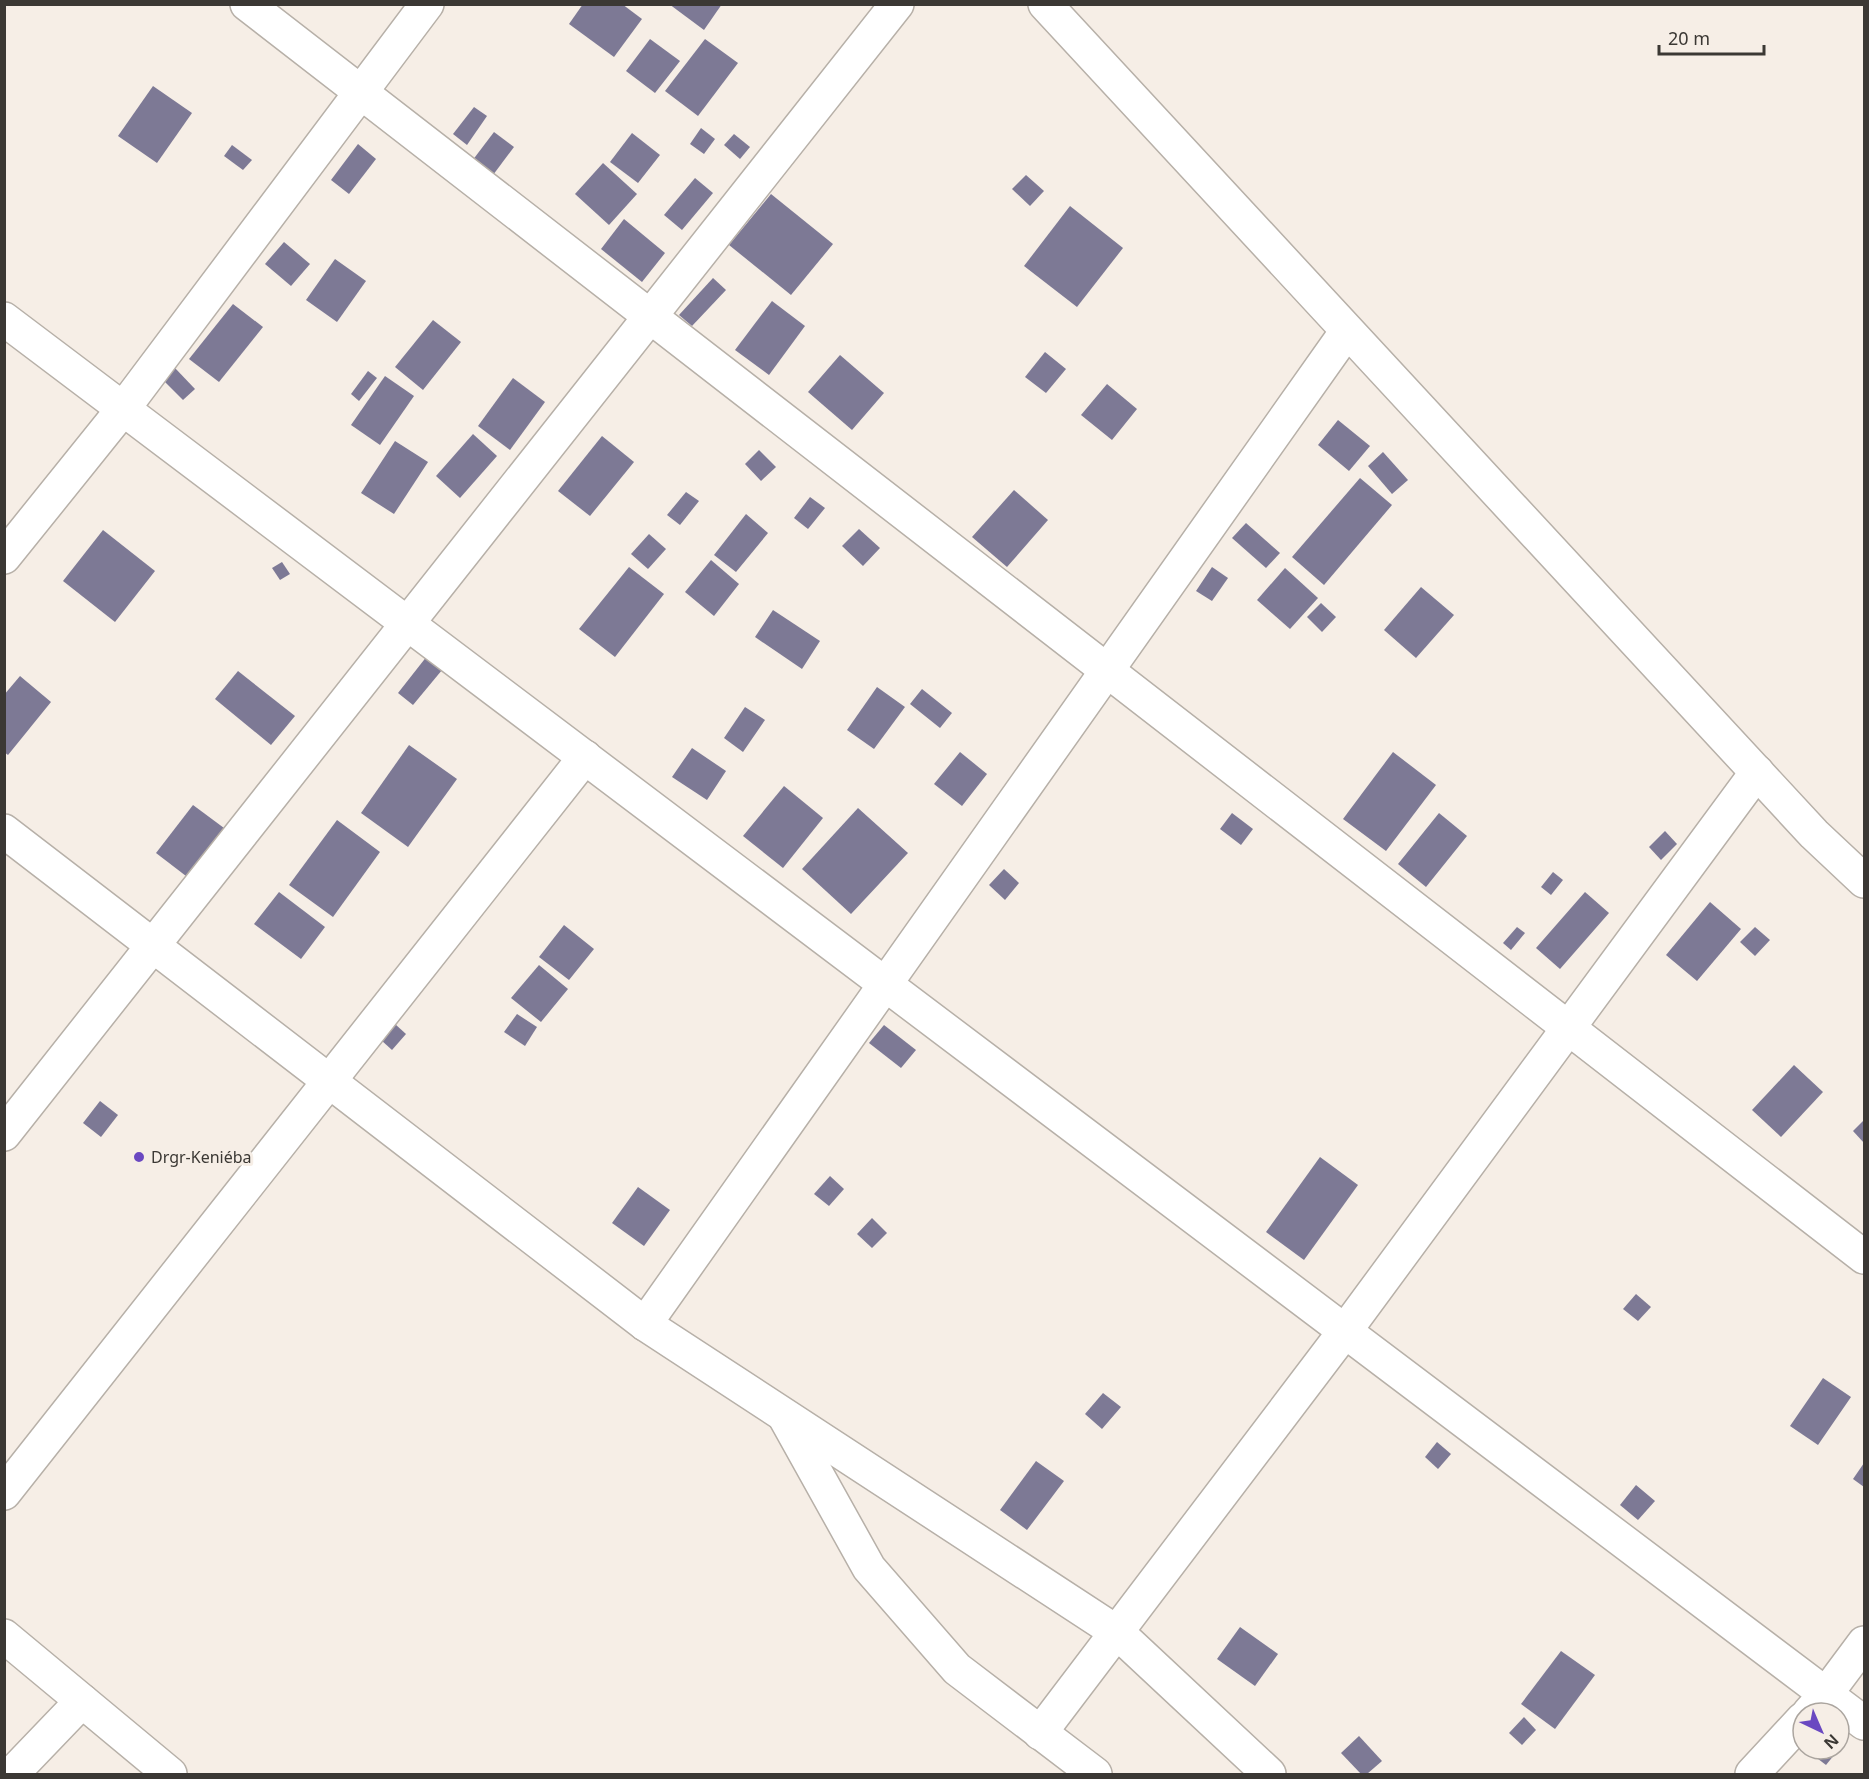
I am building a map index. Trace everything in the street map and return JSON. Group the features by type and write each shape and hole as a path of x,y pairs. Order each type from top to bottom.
{"street":[{"path":"247,4 1864,1257"},
{"path":"4,557 123,409 427,4"},
{"path":"4,1134 897,4"},
{"path":"1045,4 1814,834 1864,881"},
{"path":"4,319 1345,1331 1814,1701"},
{"path":"645,1324 1347,331"},
{"path":"4,1493 585,757"},
{"path":"1040,1733 1345,1331 1757,772"},
{"path":"4,831 645,1324 1118,1633 1269,1774"},
{"path":"783,1415 869,1568 957,1669 1095,1774"},
{"path":"4,1636 170,1774"},
{"path":"1820,1701 1864,1643"},
{"path":"12,1774 82,1701"},
{"path":"1752,1774 1791,1732"}],"building":[{"path":"583,4 622,4 642,19 614,57 569,24"},
{"path":"669,4 722,4 704,30"},
{"path":"650,39 680,61 655,93 626,71"},
{"path":"705,39 738,63 698,116 665,91"},
{"path":"153,86 192,113 157,163 118,136"},
{"path":"474,107 487,116 467,145 453,134"},
{"path":"701,128 715,139 704,154 690,144"},
{"path":"494,132 514,147 493,175 472,161"},
{"path":"632,133 660,155 638,183 610,162"},
{"path":"734,134 750,147 740,159 724,145"},
{"path":"358,144 376,159 349,194 331,180"},
{"path":"232,145 252,160 243,170 224,156"},
{"path":"603,163 637,194 609,225 575,194"},
{"path":"1026,175 1044,191 1030,206 1012,189"},
{"path":"695,178 713,193 682,230 664,215"},
{"path":"771,194 833,244 791,295 729,245"},
{"path":"1070,206 1123,248 1077,307 1024,266"},
{"path":"624,219 665,253 642,282 601,249"},
{"path":"284,242 310,264 291,286 265,264"},
{"path":"335,259 366,281 337,322 306,300"},
{"path":"713,278 726,290 692,326 679,315"},
{"path":"772,301 805,326 769,375 735,350"},
{"path":"233,304 263,327 219,382 189,359"},
{"path":"433,320 461,342 423,390 395,367"},
{"path":"1045,352 1066,369 1046,393 1025,377"},
{"path":"840,355 884,393 852,430 808,392"},
{"path":"175,368 195,389 183,400 163,380"},
{"path":"368,371 377,378 359,401 351,394"},
{"path":"385,376 414,396 380,445 351,425"},
{"path":"513,378 545,402 510,450 478,426"},
{"path":"1107,384 1137,409 1112,440 1081,415"},
{"path":"1338,420 1370,446 1349,471 1318,445"},
{"path":"473,434 497,456 460,498 436,476"},
{"path":"602,436 634,462 590,516 558,491"},
{"path":"395,441 428,462 394,514 361,493"},
{"path":"759,450 776,467 761,481 745,464"},
{"path":"1383,452 1408,480 1392,494 1368,466"},
{"path":"1360,478 1392,505 1324,585 1292,557"},
{"path":"1014,490 1048,520 1007,567 972,537"},
{"path":"686,492 699,501 680,525 667,515"},
{"path":"810,497 825,508 808,529 794,518"},
{"path":"746,514 768,533 736,572 714,555"},
{"path":"1246,523 1280,553 1266,568 1232,538"},
{"path":"859,529 880,548 863,566 842,546"},
{"path":"103,530 155,571 115,622 63,581"},
{"path":"649,534 666,549 648,569 631,554"},
{"path":"711,560 739,584 714,616 685,592"},
{"path":"282,562 290,574 280,580 272,568"},
{"path":"629,567 664,594 615,657 579,629"},
{"path":"1212,567 1228,578 1212,601 1196,591"},
{"path":"1285,568 1318,598 1290,629 1257,600"},
{"path":"1421,587 1454,615 1416,658 1384,630"},
{"path":"1321,603 1336,617 1322,632 1307,617"},
{"path":"773,610 820,641 802,669 755,637"},
{"path":"431,651 447,664 413,705 398,693"},
{"path":"238,671 295,716 271,745 215,699"},
{"path":"20,676 51,702 8,755 4,752 4,695"},
{"path":"877,687 905,707 874,749 847,730"},
{"path":"922,689 952,713 940,728 910,704"},
{"path":"745,707 765,720 743,752 724,738"},
{"path":"409,745 457,779 408,847 361,813"},
{"path":"692,748 726,771 707,800 672,777"},
{"path":"960,752 987,774 962,806 934,784"},
{"path":"1393,752 1436,785 1386,851 1343,819"},
{"path":"784,786 823,818 783,868 743,836"},
{"path":"193,805 224,828 186,876 156,853"},
{"path":"858,808 908,853 851,914 802,869"},
{"path":"1232,813 1253,829 1241,845 1220,829"},
{"path":"1439,813 1467,836 1426,887 1398,864"},
{"path":"337,820 380,852 333,917 289,885"},
{"path":"1665,831 1677,844 1661,860 1649,847"},
{"path":"1004,869 1019,883 1005,900 989,885"},
{"path":"1553,872 1563,880 1551,895 1541,887"},
{"path":"279,892 325,927 301,959 254,924"},
{"path":"1585,892 1609,913 1560,969 1536,948"},
{"path":"1710,902 1741,929 1697,981 1666,955"},
{"path":"564,925 594,949 569,980 539,957"},
{"path":"1517,927 1525,933 1511,950 1503,943"},
{"path":"1755,927 1770,940 1755,956 1740,942"},
{"path":"539,965 568,989 541,1022 511,998"},
{"path":"517,1014 537,1027 525,1046 504,1032"},
{"path":"395,1024 406,1034 392,1050 381,1040"},
{"path":"884,1025 916,1050 901,1068 869,1043"},
{"path":"1794,1065 1823,1092 1781,1137 1752,1110"},
{"path":"100,1101 118,1115 101,1137 83,1123"},
{"path":"1864,1120 1864,1143 1853,1131"},
{"path":"1320,1157 1358,1185 1304,1260 1266,1232"},
{"path":"830,1176 844,1189 829,1206 814,1194"},
{"path":"638,1187 670,1210 644,1246 612,1223"},
{"path":"872,1218 887,1233 872,1248 857,1234"},
{"path":"1636,1294 1651,1307 1638,1321 1623,1309"},
{"path":"1823,1378 1851,1397 1818,1445 1790,1426"},
{"path":"1103,1393 1121,1407 1102,1429 1085,1414"},
{"path":"1437,1442 1451,1454 1438,1469 1425,1457"},
{"path":"1036,1461 1064,1481 1027,1530 1000,1510"},
{"path":"1864,1463 1864,1487 1853,1479"},
{"path":"1636,1485 1655,1501 1638,1520 1620,1505"},
{"path":"1240,1627 1278,1654 1255,1686 1217,1659"},
{"path":"1561,1651 1595,1675 1555,1729 1521,1704"},
{"path":"1524,1717 1536,1730 1522,1745 1509,1733"},
{"path":"1359,1736 1382,1761 1367,1774 1361,1774 1341,1753"}],"place":[{"name":"Drgr-Keniéba","path":"139,1157"}]}
